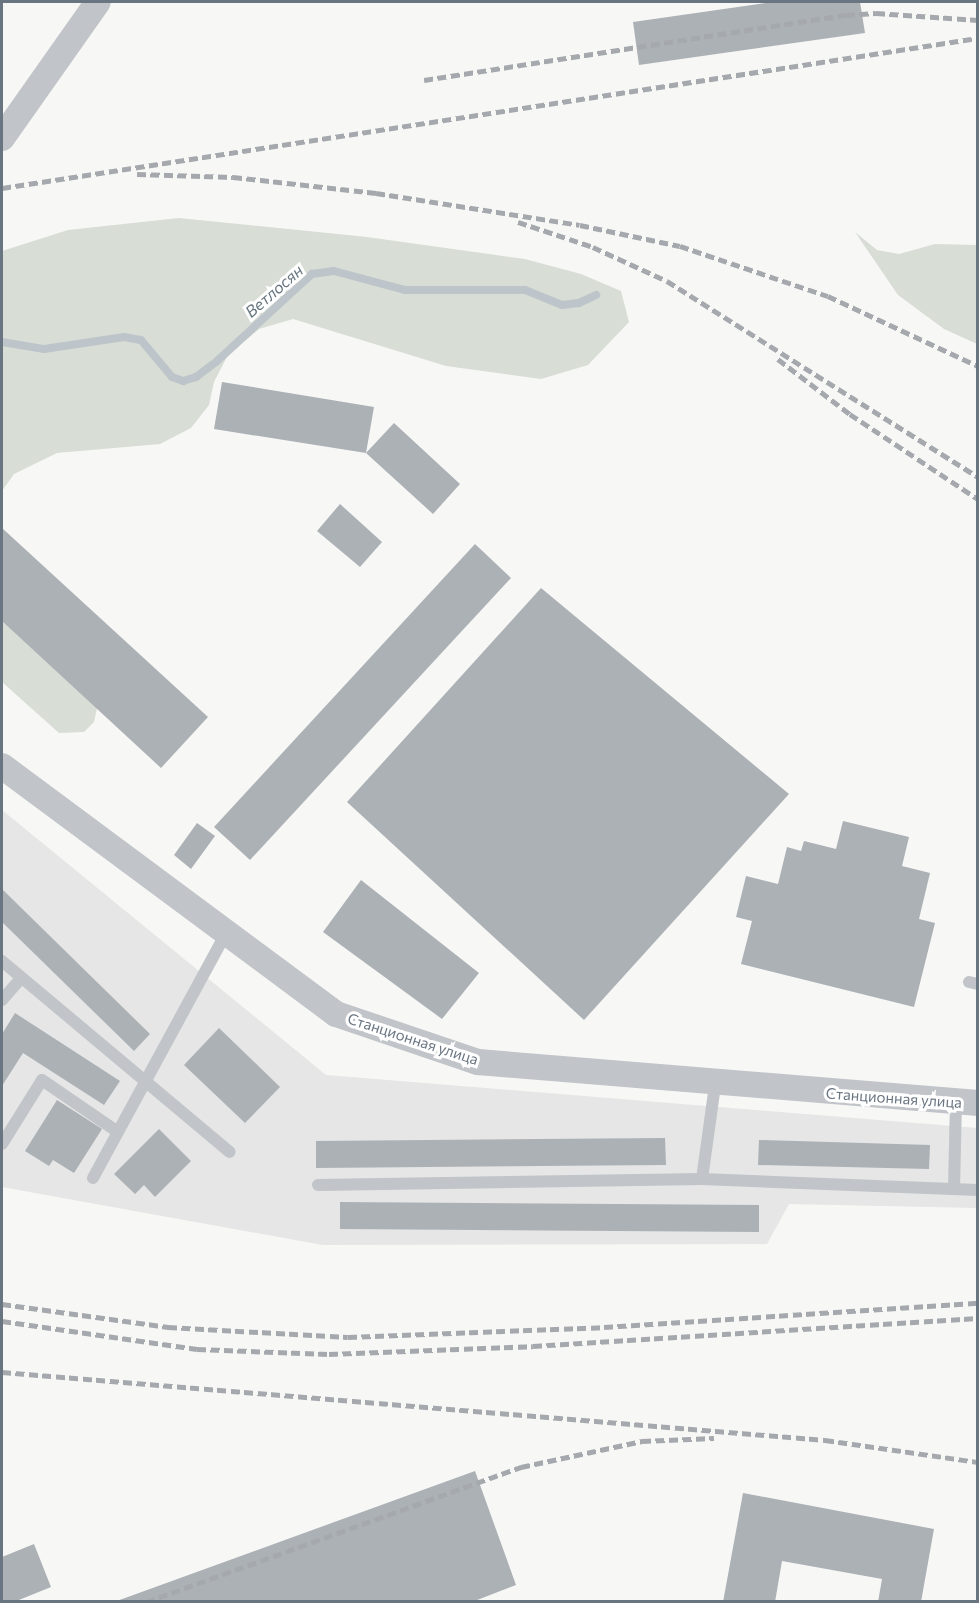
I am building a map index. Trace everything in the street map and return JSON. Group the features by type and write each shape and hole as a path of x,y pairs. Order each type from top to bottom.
{"street":[{"path":"2,138 98,2"},
{"name":"Станционная улица","path":"2,766 336,1014 478,1062 716,1084 967,1103"}],"lane":[{"path":"93,1178 226,933"},
{"path":"2,961 20,979 230,1152"},
{"path":"2,1000 20,979"},
{"path":"2,1144 42,1080 118,1132"},
{"path":"702,1179 716,1084"},
{"path":"954,1189 967,1103"},
{"path":"318,1185 702,1179 978,1190"}],"shaded area":[{"path":"179,218 367,237 525,259 581,274 621,291 629,322 588,365 541,379 446,366 293,319 259,329 228,355 214,382 209,405 191,428 160,444 57,453 14,474 2,491 2,251 68,230"},
{"path":"855,232 877,250 899,254 935,244 977,245 977,344 944,329 898,295"},
{"path":"2,599 93,694 97,708 94,722 84,732 59,733 2,682"},
{"path":"2,810 326,1075 977,1128 977,1208 789,1204 767,1244 323,1245 2,1187"}],"building":[{"path":"773,2 860,2 865,33 639,65 633,22"},
{"path":"222,382 374,407 366,453 214,429"},
{"path":"394,423 460,484 433,514 366,453"},
{"path":"340,504 382,542 360,567 317,531"},
{"path":"2,528 208,717 161,768 2,621"},
{"path":"475,544 511,578 250,860 214,827"},
{"path":"541,588 789,794 584,1020 347,802"},
{"path":"843,821 909,837 902,866 930,873 919,919 935,923 914,1007 741,964 752,921 736,917 746,876 778,884 787,847 801,851 804,841 836,849"},
{"path":"197,823 215,836 191,869 174,855"},
{"path":"361,880 479,973 442,1019 323,932"},
{"path":"2,889 150,1034 134,1051 2,922"},
{"path":"15,1013 120,1081 104,1105 23,1053 2,1086 2,1034"},
{"path":"219,1028 280,1087 245,1123 184,1065"},
{"path":"57,1100 102,1129 74,1173 53,1160 49,1166 25,1151"},
{"path":"159,1129 191,1161 155,1197 144,1185 135,1194 114,1174"},
{"path":"665,1138 666,1165 316,1168 316,1141"},
{"path":"759,1140 930,1145 929,1169 758,1165"},
{"path":"340,1202 759,1205 759,1232 340,1229"},
{"path":"475,1471 516,1585 472,1602 114,1602"},
{"path":"743,1493 934,1529 921,1602 878,1602 882,1579 782,1561 775,1602 723,1602"},
{"path":"34,1544 51,1587 14,1602 2,1602 2,1557"}],"waterway":[{"name":"Ветлосян","path":"2,342 44,349 124,337 141,340 172,377 183,381 196,377 217,361 312,274 334,271 405,290 525,290 562,305 579,303 596,295"}],"railway":[{"path":"424,80 846,15 876,13 978,20"},
{"path":"2,188 978,38"},
{"path":"137,174 233,177 376,193 580,225 680,246 828,296 978,366"},
{"path":"518,222 593,247 667,281 978,477"},
{"path":"778,359 850,414 978,499"},
{"path":"2,1304 168,1327 348,1337 604,1327 978,1303"},
{"path":"2,1321 197,1349 329,1354 533,1346 978,1318"},
{"path":"2,1372 825,1440 978,1462"},
{"path":"146,1602 521,1467 642,1441 714,1438"}]}
